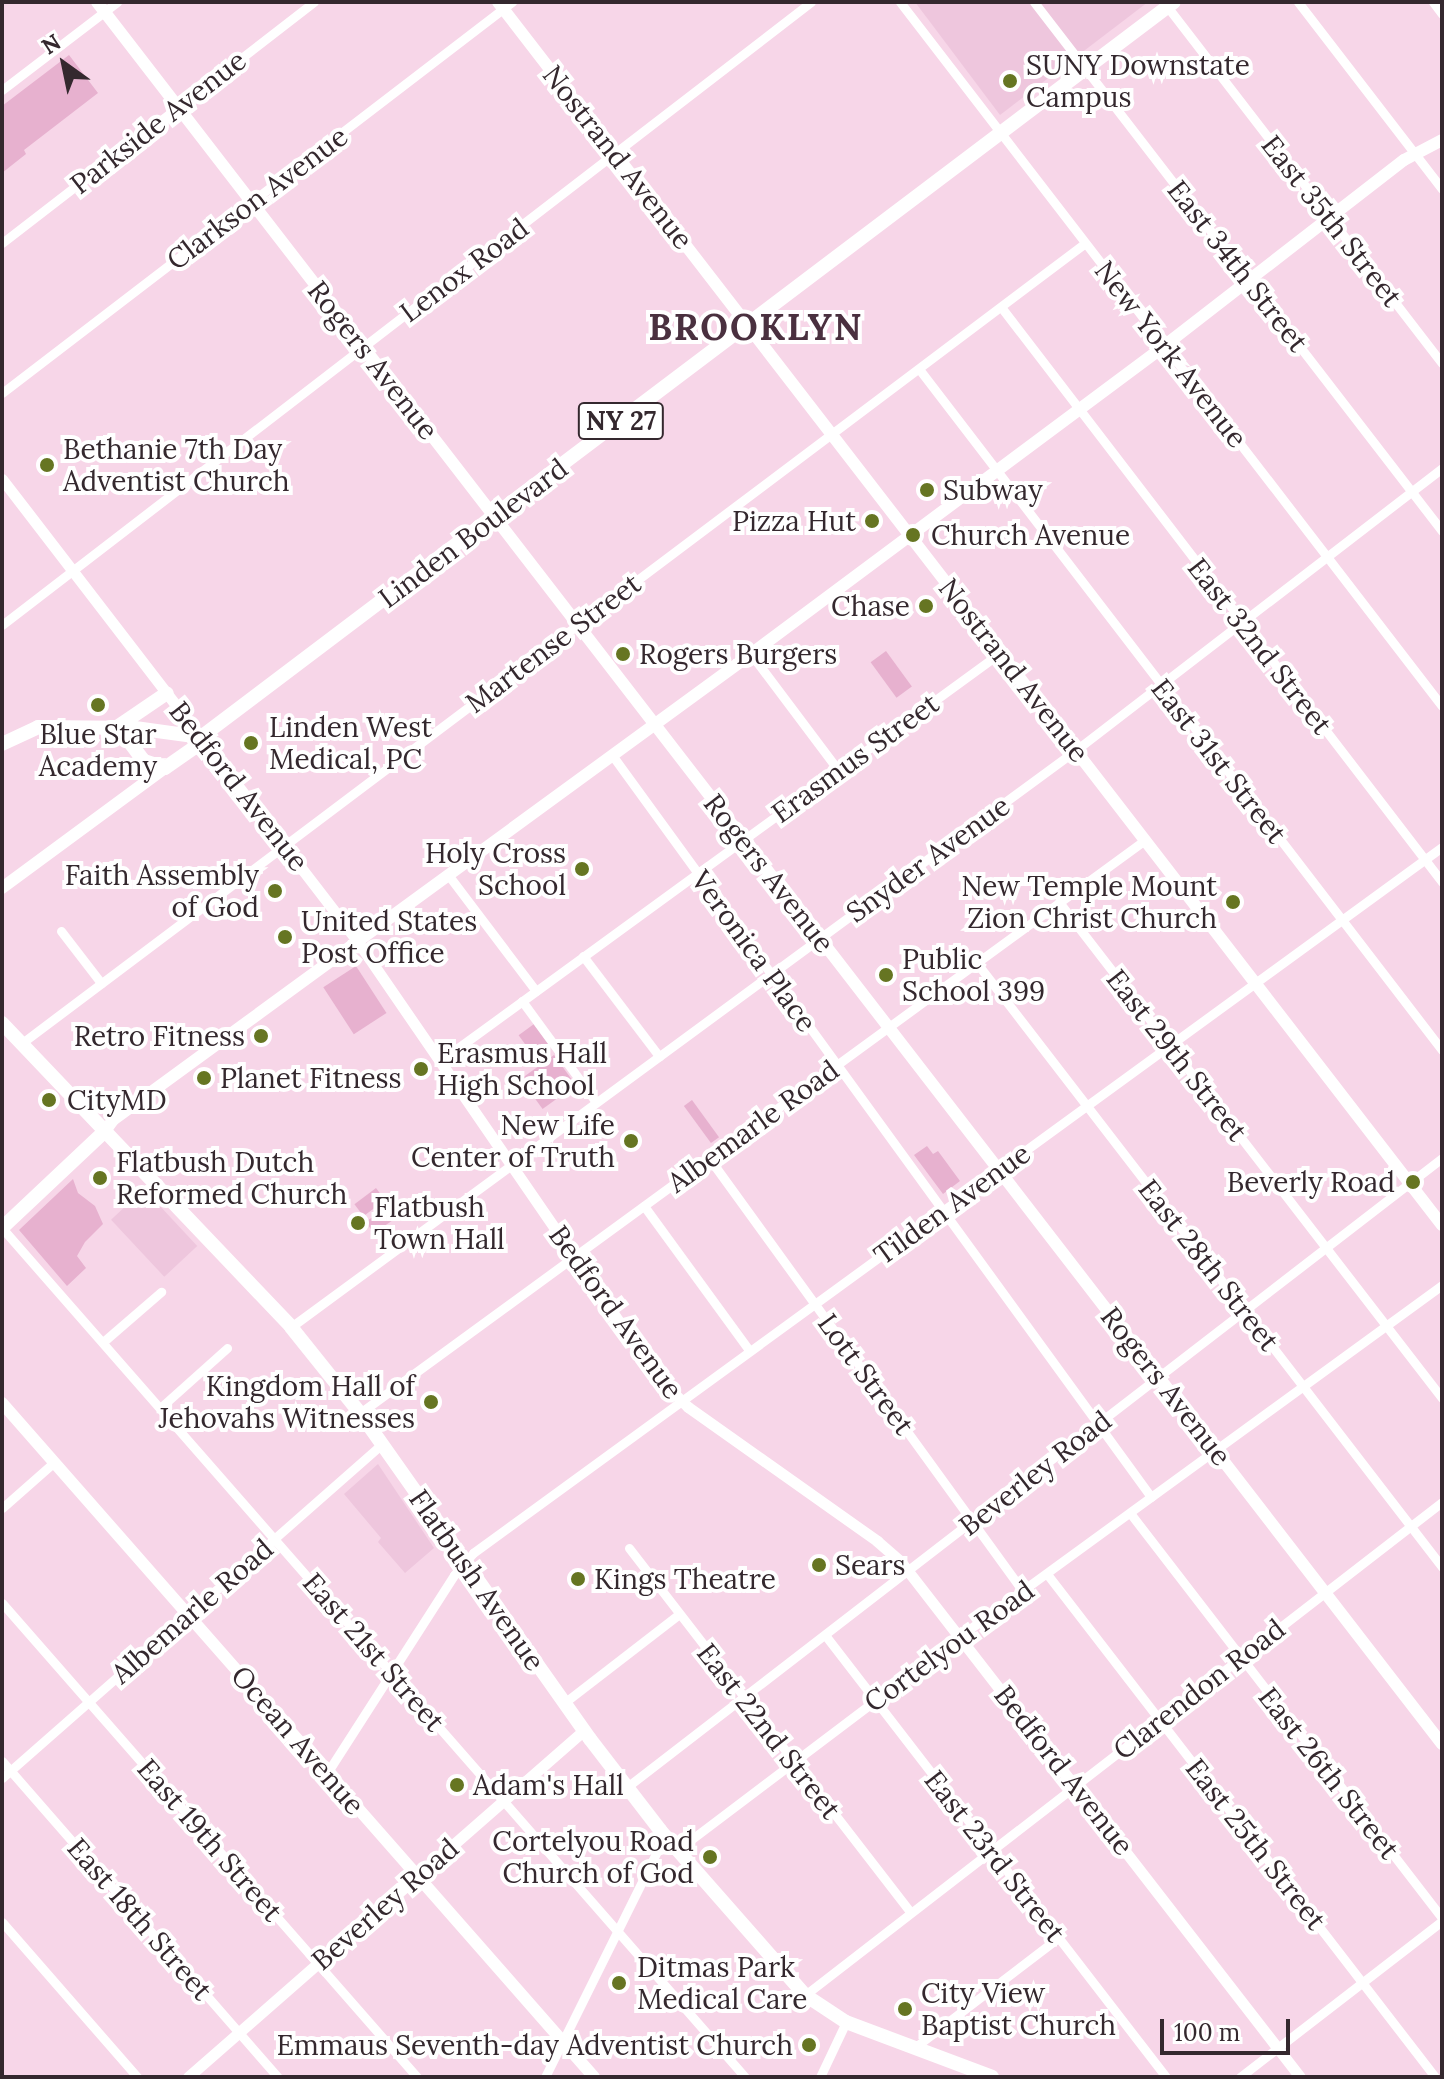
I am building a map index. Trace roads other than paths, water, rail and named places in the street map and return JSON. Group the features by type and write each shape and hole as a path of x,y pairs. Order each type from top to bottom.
{"main road":[{"name":"Nostrand Avenue","path":"505,4 616,154 1442,1225"},
{"name":"Linden Boulevard","path":"2,888 194,748 201,737 1002,135 1168,4"},
{"name":"Rogers Avenue","path":"101,7 1442,1744"},
{"path":"2,1228 113,1120 751,654 1165,346 1415,154 1442,140"},
{"path":"113,729 167,693"},
{"path":"2,744 38,727 135,728 201,737"},
{"path":"113,729 128,740 144,761 165,768"},
{"name":"Flatbush Avenue","path":"2,1023 291,1327 360,1413 583,1731 674,1846 805,1995 846,2022 992,2077"},
{"name":"Ocean Avenue","path":"2,1403 594,2077"}],"street":[{"path":"2,90 101,7 117,2"},
{"name":"Parkside Avenue","path":"2,243 314,2"},
{"name":"Lenox Road","path":"2,625 811,2"},
{"name":"New York Avenue","path":"900,2 1442,706"},
{"name":"East 34th Street","path":"1034,2 1442,531"},
{"path":"1298,2 1442,189"},
{"path":"1433,2 1442,14"},
{"name":"Clarkson Avenue","path":"2,393 505,4"},
{"name":"East 35th Street","path":"1168,4 1442,363"},
{"name":"Martense Street","path":"22,1043 1085,243"},
{"name":"East 32nd Street","path":"1001,307 1442,882"},
{"name":"East 31st Street","path":"919,369 1442,1050"},
{"name":"Snyder Avenue","path":"291,1327 1076,750 1442,468"},
{"name":"Bedford Avenue","path":"2,479 358,942 649,1366 680,1401 877,1541 909,1570 1300,2077"},
{"name":"Erasmus Street","path":"440,1061 1000,653"},
{"path":"751,654 838,770"},
{"name":"Veronica Place","path":"612,755 1151,1497"},
{"name":"Albemarle Road","path":"360,1413 1145,840"},
{"name":"Tilden Avenue","path":"463,1563 749,1350 1442,847"},
{"path":"449,876 536,991"},
{"name":"East 29th Street","path":"1059,902 1442,1398"},
{"path":"61,931 101,983"},
{"path":"583,956 659,1056"},
{"name":"East 28th Street","path":"976,962 1442,1567"},
{"path":"522,1001 596,1102"},
{"name":"Lott Street","path":"709,1158 1022,1590"},
{"name":"Beverley Road","path":"627,1787 1442,1158"},
{"path":"644,1206 749,1350"},
{"name":"East 21st Street","path":"2,1228 745,2077"},
{"name":"Cortelyou Road","path":"545,2077 657,1851 688,1842 1022,1590 1442,1285"},
{"path":"103,1342 161,1292"},
{"path":"160,1408 227,1348"},
{"name":"Albemarle Road","path":"6,1774 382,1444"},
{"path":"2,1508 53,1463"},
{"name":"Clarendon Road","path":"805,1995 1442,1502"},
{"name":"East 26th Street","path":"1130,1513 1442,1920"},
{"name":"East 22nd Street","path":"629,1548 910,1912"},
{"path":"327,1773 463,1563"},
{"name":"East 25th Street","path":"1047,1574 1435,2077"},
{"name":"East 19th Street","path":"2,1603 417,2077"},
{"path":"564,1703 679,1614"},
{"name":"East 23rd Street","path":"825,1635 1166,2077"},
{"name":"Beverley Road","path":"188,2077 583,1731"},
{"name":"East 18th Street","path":"2,1761 6,1774 278,2077"},
{"path":"1240,2077 1442,1920"},
{"path":"2,1922 137,2077"},
{"path":"914,2048 1059,1937"},
{"path":"820,2077 846,2022"}],"place":[{"name":"SUNY Downstate Campus","path":"1010,81"},
{"name":"Bethanie 7th Day Adventist Church","path":"47,465"},
{"name":"Subway","path":"927,490"},
{"name":"Pizza Hut","path":"872,521"},
{"name":"Church Avenue","path":"913,535"},
{"name":"Chase","path":"926,606"},
{"name":"Rogers Burgers","path":"623,654"},
{"name":"Blue Star Academy","path":"98,705"},
{"name":"Linden West Medical, PC","path":"251,743"},
{"name":"Holy Cross School","path":"582,869"},
{"name":"Faith Assembly of God","path":"275,891"},
{"name":"New Temple Mount Zion Christ Church","path":"1233,902"},
{"name":"United States Post Office","path":"285,937"},
{"name":"Public School 399","path":"886,975"},
{"name":"Retro Fitness","path":"261,1036"},
{"name":"Erasmus Hall High School","path":"421,1069"},
{"name":"Planet Fitness","path":"204,1078"},
{"name":"CityMD","path":"49,1100"},
{"name":"New Life Center of Truth","path":"631,1141"},
{"name":"Flatbush Dutch Reformed Church","path":"100,1178"},
{"name":"Beverly Road","path":"1413,1182"},
{"name":"Flatbush Town Hall","path":"358,1223"},
{"name":"Kingdom Hall of Jehovahs Witnesses","path":"431,1402"},
{"name":"Sears","path":"819,1565"},
{"name":"Kings Theatre","path":"578,1579"},
{"name":"Adam's Hall","path":"457,1785"},
{"name":"Cortelyou Road Church of God","path":"710,1857"},
{"name":"Ditmas Park Medical Care","path":"619,1983"},
{"name":"City View Baptist Church","path":"905,2009"},
{"name":"Emmaus Seventh-day Adventist Church","path":"809,2045"}],"district":[{"name":"BROOKLYN","path":"756,328"}]}
